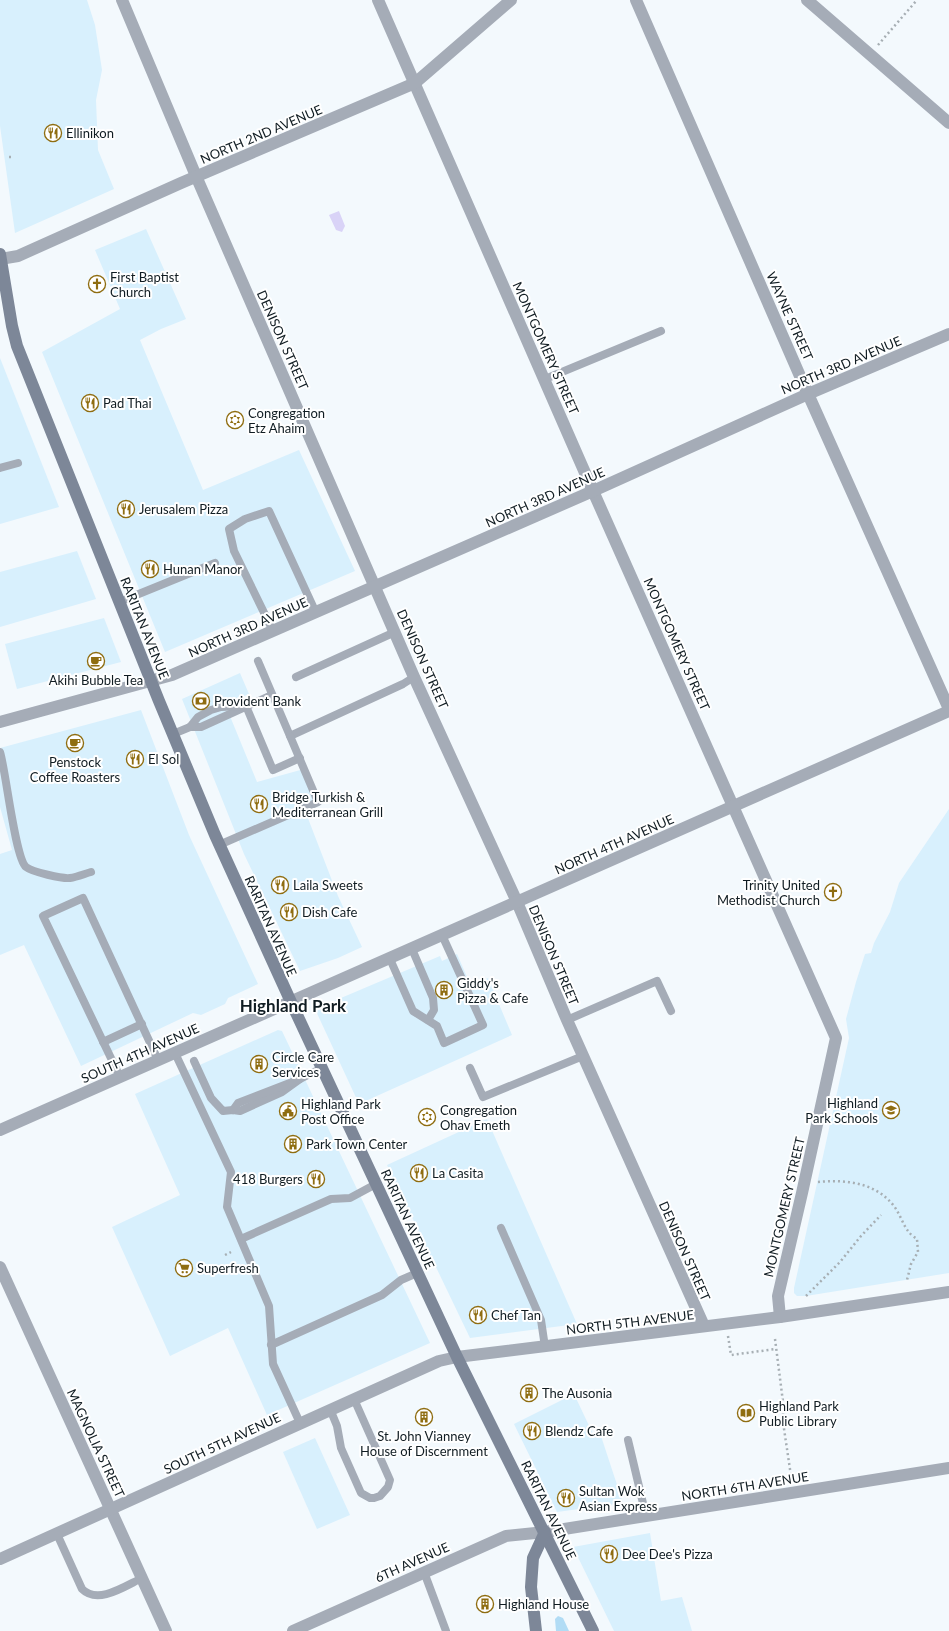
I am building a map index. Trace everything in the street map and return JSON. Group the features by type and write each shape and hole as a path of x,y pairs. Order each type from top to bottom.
{"main road":[{"name":"RARITAN AVENUE","path":"0,257 17,346 151,681 219,845 417,1273 593,1631"},
{"path":"536,1631 531,1587 533,1558 545,1532"}],"street":[{"name":"DENISON STREET","path":"122,0 196,176 376,586 414,677 517,902 567,1020 704,1326"},
{"name":"MONTGOMERY STREET","path":"378,0 593,491 836,1038 778,1296 780,1317"},
{"name":"NORTH 2ND AVENUE","path":"0,257 18,256 196,176 415,83 511,0"},
{"name":"WAYNE STREET","path":"636,0 808,394 949,710"},
{"path":"807,0 949,123"},
{"name":"NORTH 3RD AVENUE","path":"0,722 172,675 593,491 808,394 949,334"},
{"name":"NORTH 4TH AVENUE","path":"291,1002 949,710"},
{"name":"SOUTH 4TH AVENUE","path":"0,1130 291,1002"},
{"name":"MAGNOLIA STREET","path":"0,1267 166,1631"},
{"name":"NORTH 5TH AVENUE","path":"457,1357 780,1317 949,1292"},
{"name":"SOUTH 5TH AVENUE","path":"0,1559 111,1510 354,1398 439,1361 457,1357"},
{"name":"NORTH 6TH AVENUE","path":"545,1532 949,1468"},
{"name":"6TH AVENUE","path":"293,1631 506,1536 545,1532"}],"lane":[{"path":"544,379 661,331"},
{"path":"0,468 18,463"},
{"path":"273,631 234,551 229,529 245,519 269,511 316,612"},
{"path":"120,602 215,563"},
{"path":"296,677 395,632"},
{"path":"219,845 318,802 258,661"},
{"path":"290,736 403,684 414,677"},
{"path":"173,734 190,727 198,717 221,707 246,706 272,695"},
{"path":"246,706 273,770 300,758"},
{"path":"0,752 23,863 31,870 64,878 70,878 91,872"},
{"path":"120,1077 43,916 84,898 158,1060"},
{"path":"390,959 413,1011 437,1026 444,1043 483,1025 442,935"},
{"path":"412,949 433,998 434,1010 428,1020"},
{"path":"567,1020 657,981 672,1011"},
{"path":"103,1042 142,1024"},
{"path":"175,1053 232,1172 227,1207 269,1306 273,1364 300,1423"},
{"path":"470,1068 483,1097 583,1056"},
{"path":"194,1062 211,1098 223,1111 240,1111 257,1104 282,1092 300,1079 322,1068"},
{"path":"241,1239 331,1199 350,1198 376,1184"},
{"path":"502,1228 542,1320 545,1347"},
{"path":"271,1345 382,1295 401,1280 417,1273"},
{"path":"330,1409 337,1426 342,1448 362,1493 370,1498 380,1496 388,1487 390,1480 354,1398"},
{"path":"628,1440 646,1516"},
{"path":"57,1534 82,1589 88,1594 93,1596 107,1593 142,1578"},
{"path":"424,1572 446,1631"}],"path":[{"path":"878,45 917,0"},
{"path":"817,1182 853,1182 875,1190 886,1197 904,1222 907,1231 917,1239 918,1252 910,1264 907,1280"},
{"path":"806,1296 840,1262 860,1236 881,1215"},
{"path":"225,1255 231,1252"},
{"path":"728,1336 731,1355 776,1349"},
{"path":"775,1339 784,1402 783,1422 791,1476"}],"shaded area":[{"path":"0,0 87,0 95,25 102,70 96,100 98,150 114,189 15,233 0,126"},
{"path":"339,211 345,226 342,232 336,230 329,215"},
{"path":"146,229 186,319 161,329 140,340 203,490 299,450 355,571 165,652 42,352 120,309 95,250"},
{"path":"0,358 59,507 0,524"},
{"path":"77,551 96,599 0,627 0,572"},
{"path":"104,618 121,662 17,689 5,644"},
{"path":"240,673 249,694 225,704 257,782 304,769 318,802 304,808 338,896 362,947 338,958 300,971 244,854 182,699"},
{"path":"141,710 189,835 258,984 228,998 225,1004 201,1015 193,1013 81,1066 24,945 0,955 0,854 12,850 0,807 0,748"},
{"name":"Highland Park Schools","path":"949,809 949,1273 806,1296 797,1296 794,1293 794,1288 849,1038 846,1019 856,982 865,954 871,953 874,943 890,912 899,883"},
{"path":"457,954 471,986 488,978 512,1035 359,1104 315,1009 440,956 442,961"},
{"path":"278,1030 282,1031 430,1343 267,1415 228,1328 170,1356 112,1227 180,1195 135,1094"},
{"path":"487,1119 577,1324 470,1338 387,1165"},
{"path":"574,1394 593,1434 599,1432 601,1436 623,1503 557,1512 514,1424"},
{"path":"315,1438 350,1515 317,1529 283,1452"},
{"path":"650,1533 661,1601 682,1597 692,1631 614,1631 573,1547"},
{"path":"558,1616 563,1618 569,1631 556,1631 555,1619"}],"place":[{"name":"Ellinikon","path":"53,133"},
{"name":"First Baptist Church","path":"97,284"},
{"name":"Pad Thai","path":"90,403"},
{"name":"Congregation Etz Ahaim","path":"235,420"},
{"name":"Jerusalem Pizza","path":"126,509"},
{"name":"Hunan Manor","path":"150,569"},
{"name":"Akihi Bubble Tea","path":"96,661"},
{"name":"Provident Bank","path":"201,701"},
{"name":"Penstock Coffee Roasters","path":"75,743"},
{"name":"El Sol","path":"135,759"},
{"name":"Bridge Turkish & Mediterranean Grill","path":"259,804"},
{"name":"Laila Sweets","path":"280,885"},
{"name":"Trinity United Methodist Church","path":"833,892"},
{"name":"Dish Cafe","path":"289,912"},
{"name":"Giddy's Pizza & Cafe","path":"444,990"},
{"name":"Circle Care Services","path":"259,1064"},
{"name":"Highland Park Schools","path":"891,1110"},
{"name":"Highland Park Post Office","path":"288,1111"},
{"name":"Congregation Ohav Emeth","path":"427,1117"},
{"name":"Park Town Center","path":"293,1144"},
{"name":"La Casita","path":"419,1173"},
{"name":"418 Burgers","path":"316,1179"},
{"name":"Superfresh","path":"184,1268"},
{"name":"Chef Tan","path":"478,1315"},
{"name":"The Ausonia","path":"529,1393"},
{"name":"Highland Park Public Library","path":"746,1413"},
{"name":"St. John Vianney House of Discernment","path":"424,1417"},
{"name":"Blendz Cafe","path":"532,1431"},
{"name":"Sultan Wok Asian Express","path":"566,1498"},
{"name":"Dee Dee's Pizza","path":"609,1554"},
{"name":"Highland House","path":"485,1604"}],"district":[{"name":"Highland Park","path":"293,1005"}]}
